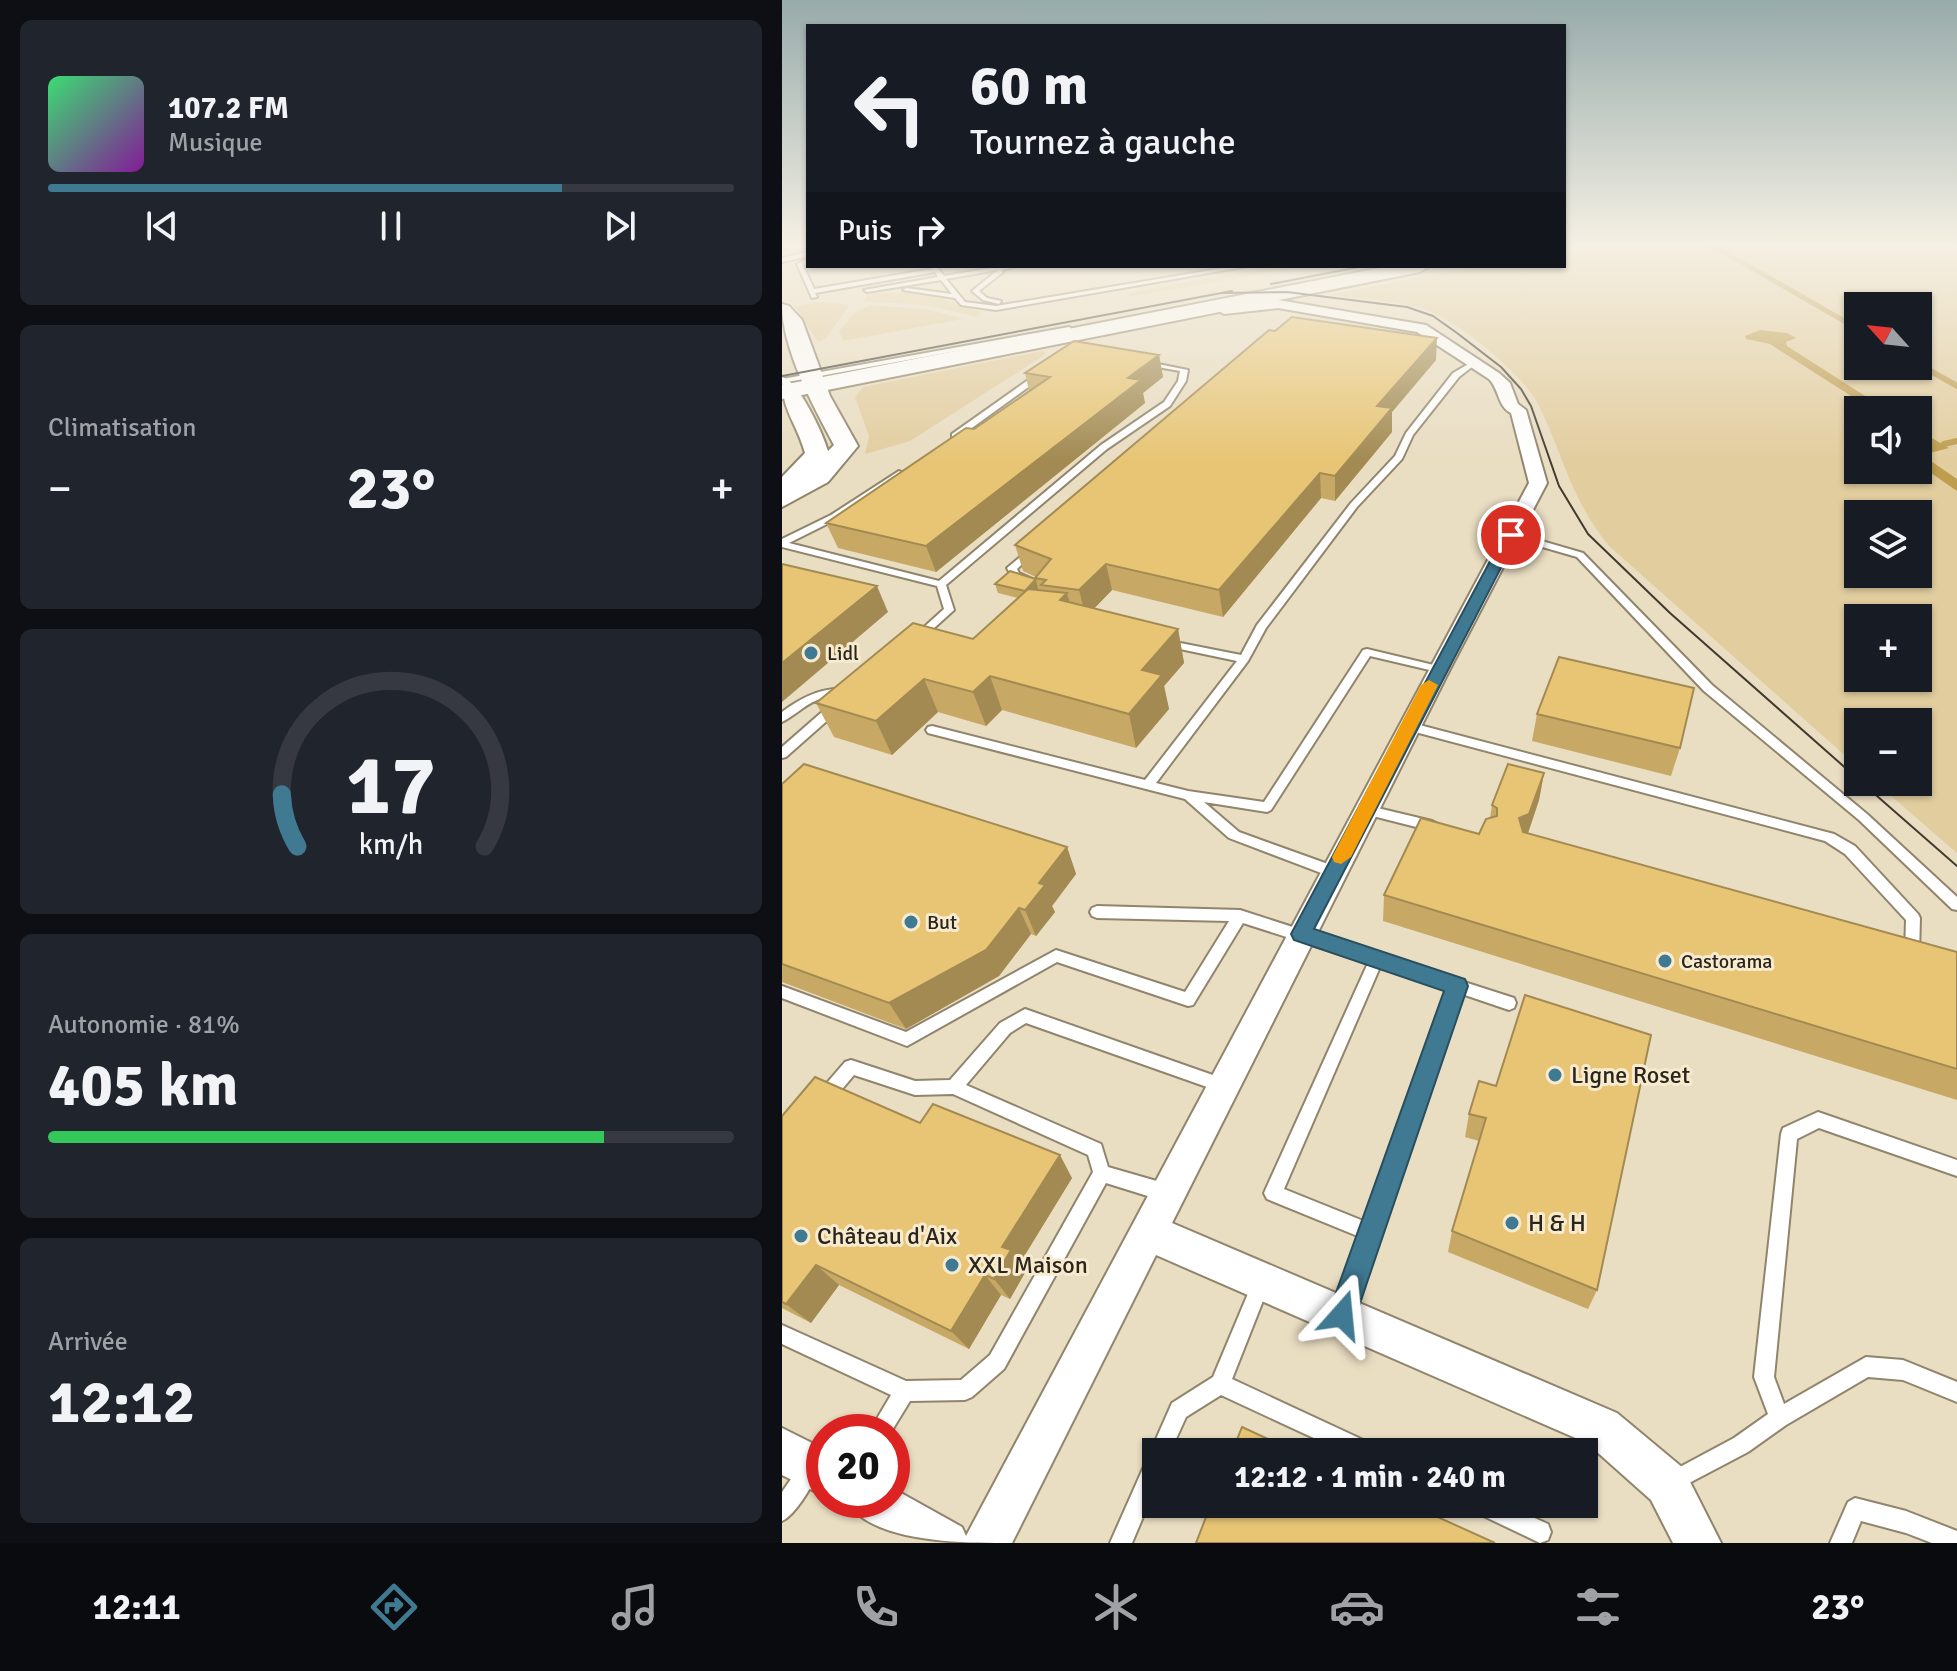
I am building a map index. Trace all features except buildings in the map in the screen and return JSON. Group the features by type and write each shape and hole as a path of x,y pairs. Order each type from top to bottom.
{"main road":[{"path":"782,499 819,477 846,446 811,374 789,317"},
{"path":"782,487 804,472 817,453 811,433 783,387 811,374 1088,317"},
{"path":"782,365 811,374 1158,317"}],"street":[{"path":"987,1543 1408,726 1538,483 1518,410 1511,407 1502,383 1421,328 1331,317"},
{"path":"1149,1232 1602,1428 1667,1484 1698,1543"},
{"path":"901,1518 946,1543"}],"lane":[{"path":"941,584 1104,447 1167,404 1182,381 1184,370 1130,361"},
{"path":"1148,785 1244,659 1261,627 1354,505 1390,469 1409,435 1456,375 1474,363"},
{"path":"949,440 1055,366"},
{"path":"782,543 834,517 911,465"},
{"path":"1511,535 1580,555 1708,688 1863,817 1957,905"},
{"path":"782,543 941,584"},
{"path":"1036,547 1012,568 1015,575 1040,582"},
{"path":"905,647 949,610 941,584"},
{"path":"1150,639 1244,659"},
{"path":"932,730 1188,795 1267,807 1367,652 1438,669"},
{"path":"782,718 805,700 831,691 851,693 782,754"},
{"path":"1408,726 1829,837 1850,850 1913,918 1912,959"},
{"path":"1188,795 1234,835 1334,872"},
{"path":"1365,810 1445,829"},
{"path":"1097,912 1240,916 1509,1003"},
{"path":"782,992 907,1039 1056,956 1188,1000 1240,916"},
{"path":"1369,1232 1273,1193 1377,959"},
{"path":"1342,1315 1457,986"},
{"path":"954,1087 1005,1028 1025,1016 1224,1086"},
{"path":"782,1334 905,1391 965,1390 997,1362 1102,1173 1095,1150 954,1087 915,1088 851,1067 812,1113"},
{"path":"1779,1418 1764,1377 1789,1134 1818,1120 1957,1168"},
{"path":"1102,1173 1169,1194"},
{"path":"1166,1438 1179,1410 1220,1384 1262,1280"},
{"path":"1667,1484 1741,1445 1779,1418 1866,1367 1903,1370 1957,1392"},
{"path":"1220,1384 1337,1438"},
{"path":"890,1414 905,1391"},
{"path":"782,1510 806,1464"},
{"path":"1121,1543 1142,1494"},
{"path":"1841,1543 1855,1509 1906,1522 1957,1542"},
{"path":"1510,1518 1540,1532"}],"shaded area":[{"path":"802,317 841,317 825,339 818,342"},
{"path":"851,317 963,319 843,341 839,331"},
{"path":"1442,317 1844,317 1844,380 1932,380 1932,317 1957,317 1957,853 1891,796 1932,796 1932,708 1844,708 1844,755 1609,546 1576,493 1530,391 1503,362"},
{"path":"1760,330 1787,333 1796,338 1786,342 1787,346 1865,396 1851,396 1770,344 1746,339 1745,336"},
{"path":"1042,351 1046,354 910,441 865,454 869,436 855,397 863,387"},
{"path":"1932,438 1949,448 1932,452"},
{"path":"1932,462 1957,479 1957,491 1932,474"}],"waterway":[{"path":"1837,317 1844,321"},
{"path":"1932,372 1957,386"},
{"path":"1944,444 1957,441"}],"tram line":[{"path":"782,376 1094,317"},
{"path":"1434,317 1501,367 1521,389 1531,406 1559,486 1588,534 1670,613 1844,767"},
{"path":"1877,796 1957,866"}],"slow traffic":[{"path":"1341,857 1429,685"}],"place":[{"name":"Lidl","path":"811,653"},
{"name":"But","path":"911,922"},
{"name":"Castorama","path":"1665,961"},
{"name":"Ligne Roset","path":"1555,1075"},
{"name":"H & H","path":"1512,1223"},
{"name":"Château d'Aix","path":"801,1236"},
{"name":"XXL Maison","path":"952,1265"}],"route":[{"path":"1342,1315 1457,986 1301,934 1511,535"}]}
